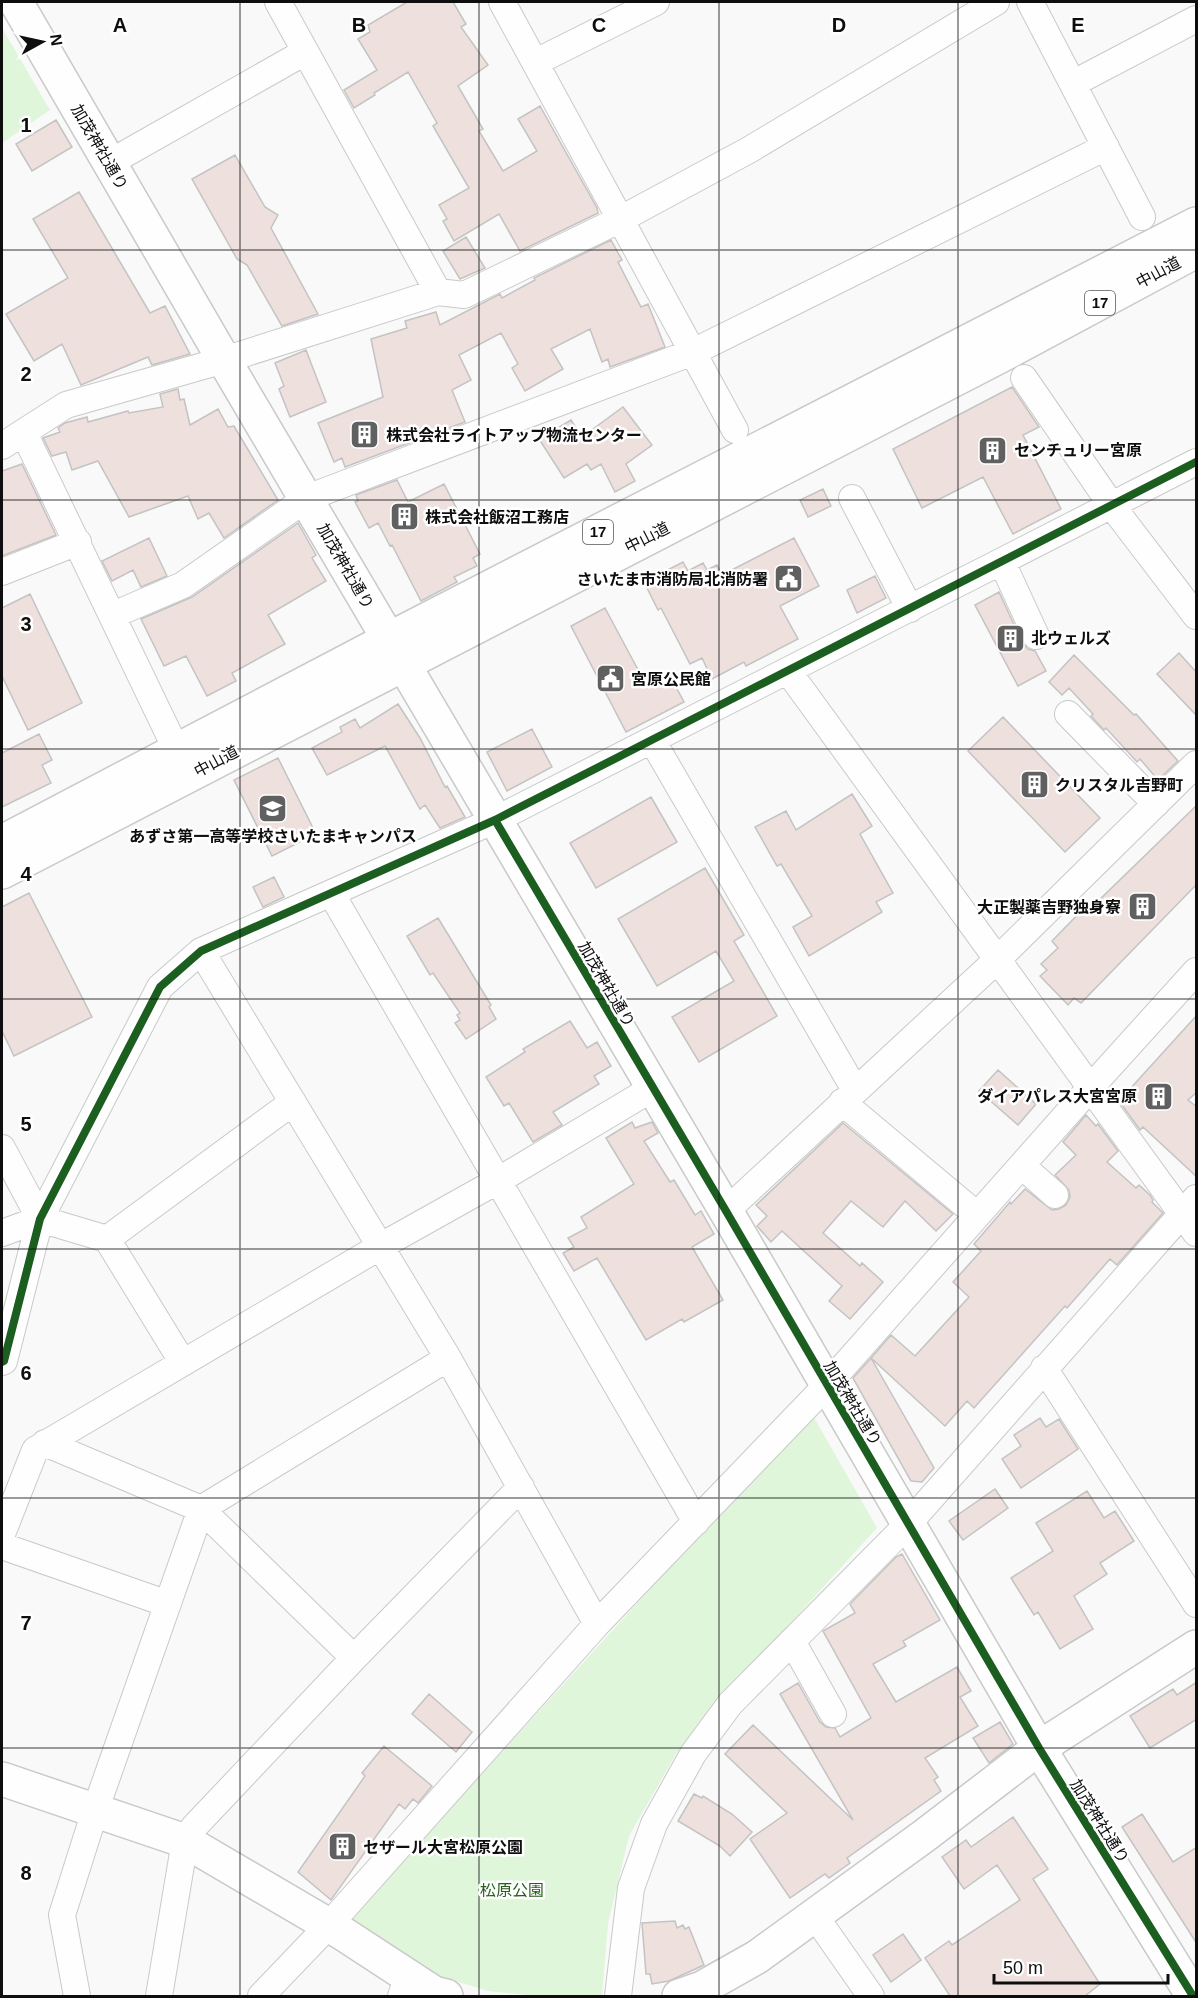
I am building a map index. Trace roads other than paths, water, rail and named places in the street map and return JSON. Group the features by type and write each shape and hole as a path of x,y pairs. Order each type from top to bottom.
{"main road":[{"name":"加茂神社通り","path":"16,2 1040,1748 1193,1996"},
{"name":"中山道","path":"2,872 396,651 1197,224"},
{"name":"中山道","path":"2,842 176,749 396,651 1004,354 1197,251"},
{"path":"679,1996 702,1988 757,1957 1040,1748 1197,1647"},
{"path":"2,1779 185,1841 328,1926 404,1986 446,1996"}],"street":[{"path":"278,2 438,292"},
{"path":"502,2 735,430"},
{"path":"2,446 66,405 224,360 438,292 464,295 621,219 749,150 996,2"},
{"path":"1030,2 1142,217"},
{"path":"536,62 649,3"},
{"path":"1074,83 1197,19"},
{"path":"109,163 305,52"},
{"path":"113,615 183,585 306,498 693,352 1106,147"},
{"path":"1024,378 1112,506 1197,616"},
{"path":"24,433 176,749"},
{"path":"2,1362 40,1219 160,987 201,951 495,820 1197,462"},
{"path":"852,498 910,609"},
{"path":"2,572 78,542"},
{"path":"1002,562 1036,636"},
{"path":"618,1996 632,1888 654,1824 688,1761 730,1704 909,1523 1044,1368 1192,1215 1090,1087 788,671"},
{"path":"1068,714 1156,804"},
{"path":"652,740 849,1096 977,1215"},
{"path":"726,1211 998,959 1197,764"},
{"path":"331,893 696,1522"},
{"path":"201,951 448,1358 597,1624"},
{"path":"261,1996 328,1926 597,1624 826,1385 1090,1087 1197,971"},
{"path":"2,1534 35,1450 45,1443 381,1246 499,1180 652,1088"},
{"path":"107,1239 293,1102"},
{"path":"2,1148 40,1219"},
{"path":"1022,1166 1056,1195"},
{"path":"2,1233 40,1219 107,1239 183,1363"},
{"path":"77,1996 62,1915 95,1811 201,1509 448,1358"},
{"path":"1044,1368 1197,1604"},
{"path":"45,1443 201,1509 354,1658"},
{"path":"159,1996 185,1841 194,1827 520,1487"},
{"path":"2,1546 168,1604"},
{"path":"792,1641 833,1714"},
{"path":"815,1916 871,1996"}],"place":[{"name":"株式会社ライトアップ物流センター","path":"365,435"},
{"name":"センチュリー宮原","path":"993,450"},
{"name":"株式会社飯沼工務店","path":"404,517"},
{"name":"さいたま市消防局北消防署","path":"789,579"},
{"name":"北ウェルズ","path":"1010,638"},
{"name":"宮原公民館","path":"610,679"},
{"name":"クリスタル吉野町","path":"1034,785"},
{"name":"あずさ第一高等学校さいたまキャンパス","path":"273,808"},
{"name":"大正製薬吉野独身寮","path":"1142,907"},
{"name":"ダイアパレス大宮宮原","path":"1158,1096"},
{"name":"セザール大宮松原公園","path":"342,1847"}],"park label":[{"name":"松原公園","path":"512,1890"}]}
